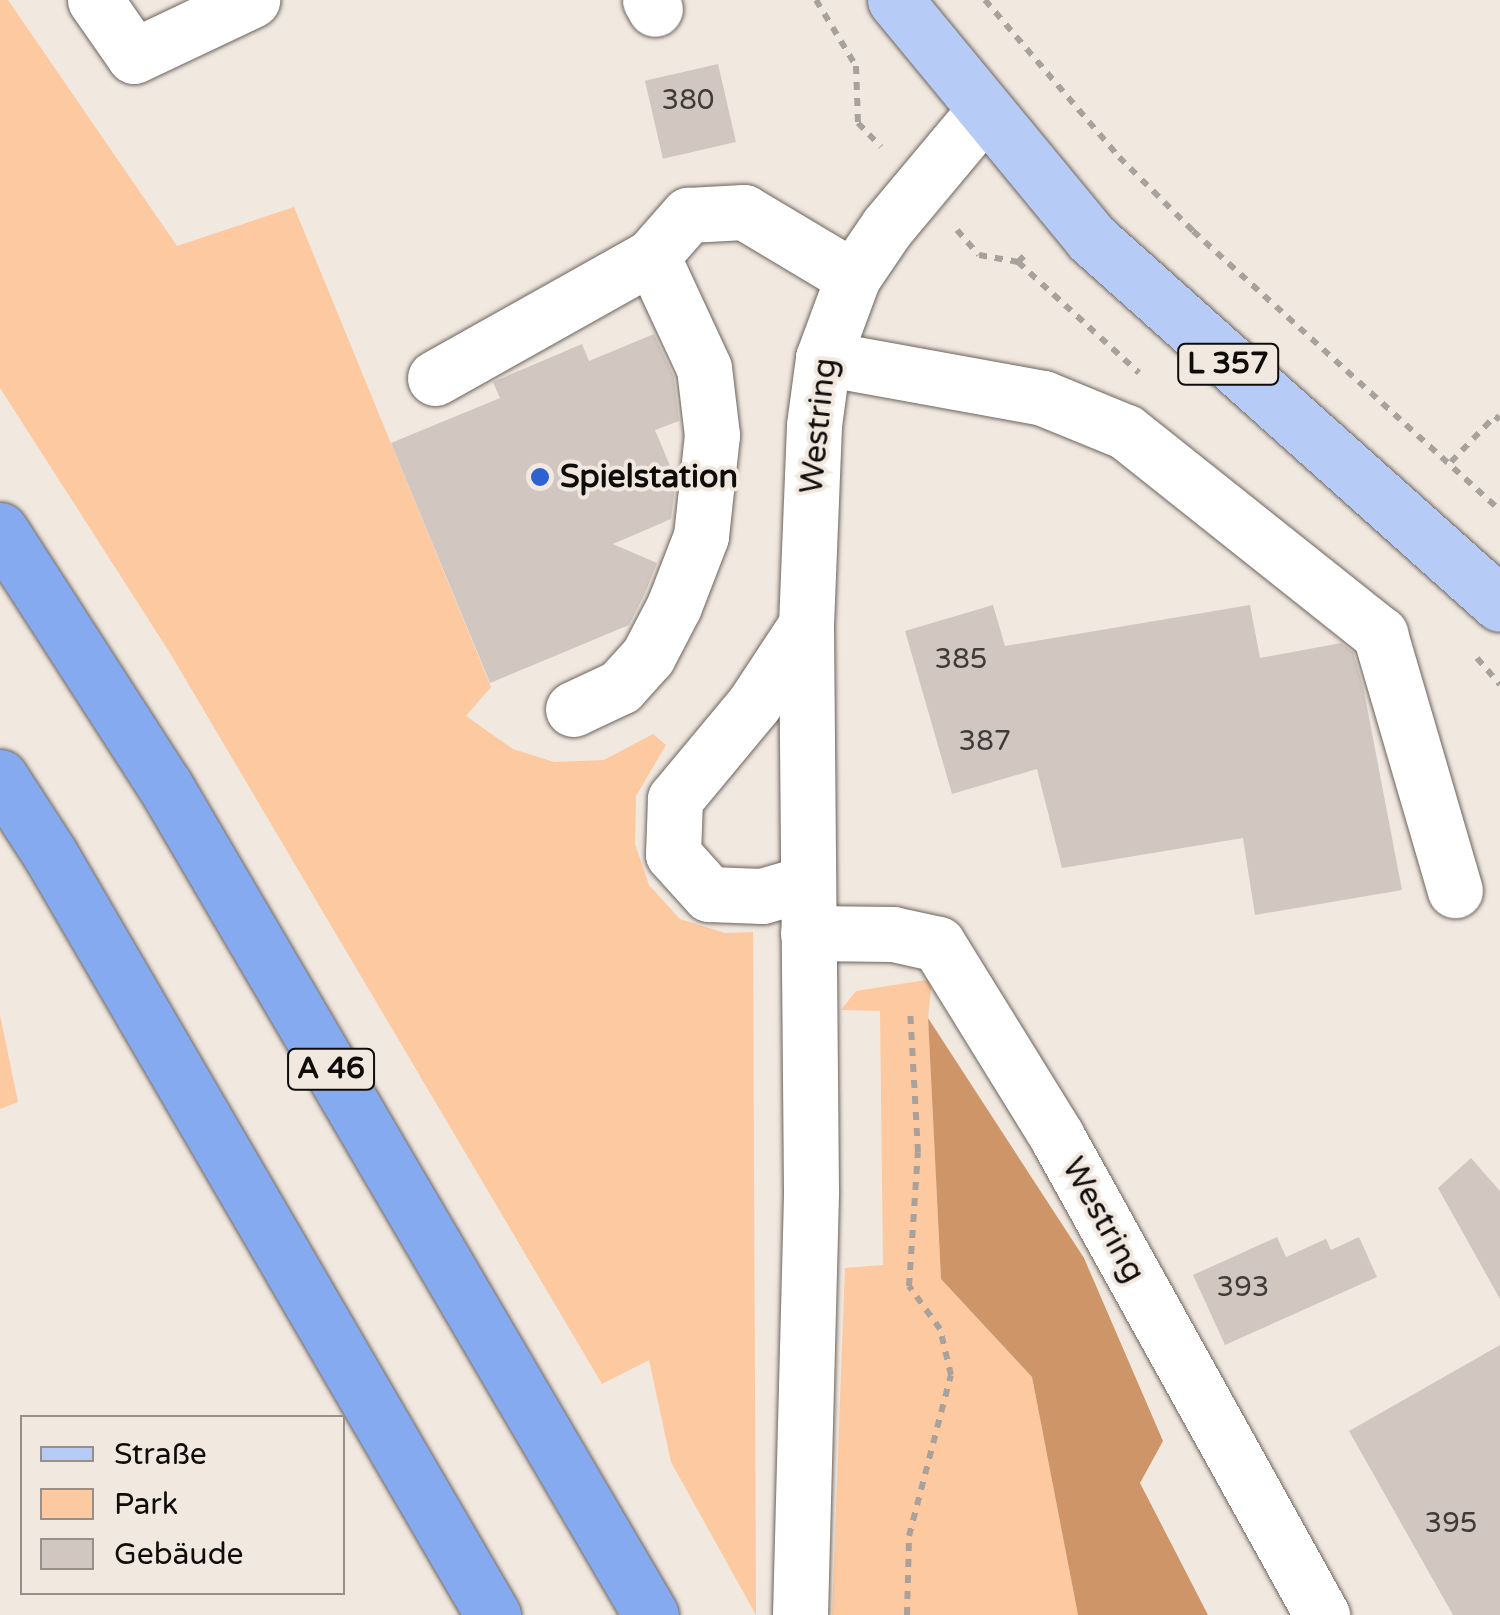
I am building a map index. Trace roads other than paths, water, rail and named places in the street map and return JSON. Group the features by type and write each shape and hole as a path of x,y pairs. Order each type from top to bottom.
{"highway":[{"name":"A 46","path":"0,530 164,784 650,1615"},
{"path":"0,777 50,854 493,1615"}],"main road":[{"name":"L 357","path":"895,0 983,112 1092,239 1500,604"}],"street":[{"path":"95,0 134,56 252,0"},
{"name":"Westring","path":"800,1615 808,1444 806,625 814,425 823,358 853,277 887,227 983,112"},
{"path":"435,378 652,256 688,215 744,212 853,277"},
{"path":"573,708 620,687 648,656 674,606 701,536 712,435 704,368 652,256"},
{"path":"823,358 1043,398 1126,432 1380,634 1455,890"},
{"path":"806,625 754,704 675,799 673,854 709,894 762,896 808,908"},
{"name":"Westring","path":"808,908 938,944 1058,1137 1322,1615"}],"place":[{"name":"Spielstation","path":"540,477"}]}
